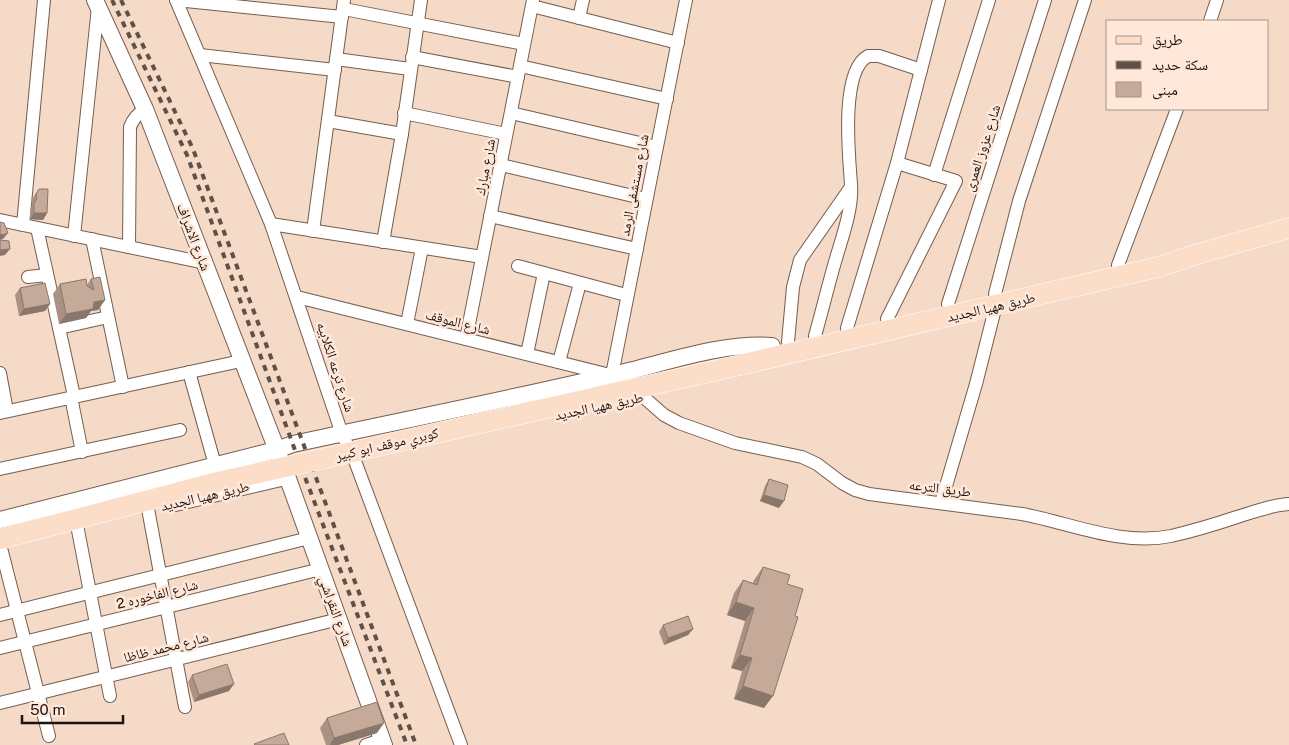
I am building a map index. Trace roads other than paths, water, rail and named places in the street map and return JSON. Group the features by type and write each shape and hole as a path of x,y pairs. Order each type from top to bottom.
{"main road":[{"name":"طريق ههيا الجديد","path":"778,348 1158,267 1289,228"},
{"name":"طريق ههيا الجديد","path":"778,348 816,336 948,304 996,300 1118,265 1156,258 1194,255"},
{"name":"كوبري موقف ابو كبير","path":"0,538 218,482 739,359 778,348"},
{"name":"كوبري موقف ابو كبير","path":"0,527 216,472 739,359"}],"street":[{"path":"23,225 44,0"},
{"path":"176,0 343,9 524,44"},
{"name":"شارع ترعه الكلابيه","path":"176,0 271,224 342,434 355,461 461,745"},
{"path":"383,242 402,134 421,0"},
{"path":"579,18 583,0"},
{"name":"شارع مستشفى الرمد","path":"612,375 626,295 637,249 686,0"},
{"path":"847,328 897,163 939,0"},
{"path":"934,175 989,0"},
{"name":"شارع عزوز العمرى","path":"948,304 1045,0"},
{"path":"941,503 978,377 1019,201 1085,0"},
{"path":"1210,20 1218,0"},
{"path":"74,236 96,3"},
{"name":"شارع الاشراف","path":"96,3 145,109 287,476"},
{"path":"533,3 579,18 678,43"},
{"name":"شارع مبارك","path":"466,339 533,3"},
{"path":"312,231 343,9"},
{"path":"200,55 336,65 411,63 519,71 667,99"},
{"path":"816,336 848,214 852,186 848,156 849,108 855,71 859,63 868,56 879,56 921,70"},
{"path":"129,247 130,128 138,114 145,109"},
{"path":"1118,265 1177,110"},
{"path":"404,113 506,134"},
{"path":"511,113 657,147"},
{"path":"328,121 402,134"},
{"path":"887,319 956,181 897,163"},
{"path":"501,165 646,199"},
{"path":"778,348 800,260 852,186"},
{"path":"490,216 637,249"},
{"path":"0,220 204,263"},
{"path":"271,224 482,257"},
{"path":"37,228 59,328 82,452"},
{"path":"92,239 123,387"},
{"path":"407,324 422,248"},
{"path":"518,266 626,295"},
{"path":"527,354 544,273"},
{"path":"28,277 48,276"},
{"path":"559,362 580,283"},
{"name":"شارع الموقف","path":"297,297 612,375"},
{"path":"59,328 108,317"},
{"name":"طريق ههيا الجديد","path":"0,520 276,450 293,444 612,375 724,348 753,344 778,348"},
{"name":"طريق ههيا الجديد","path":"0,544 488,429 743,373 761,367 778,348"},
{"path":"0,373 4,412 241,361"},
{"path":"189,372 215,465"},
{"name":"طريق الترعه","path":"612,375 644,396 664,415 679,423 735,443 802,456 817,464 842,484 869,494 1022,514 1045,518 1097,533 1138,538 1171,536 1262,509 1289,504"},
{"path":"0,469 180,430"},
{"name":"شارع النقراشي","path":"287,476 339,620 378,743"},
{"path":"148,509 186,707"},
{"path":"77,525 110,696"},
{"path":"0,616 309,538"},
{"path":"0,544 49,736"},
{"name":"شارع الفاخوره 2","path":"0,648 321,569"},
{"name":"شارع محمد ظاظا","path":"0,703 339,620"}],"railway":[{"path":"112,0 187,155 303,472 407,745"},
{"path":"121,0 193,149 416,745"}]}
